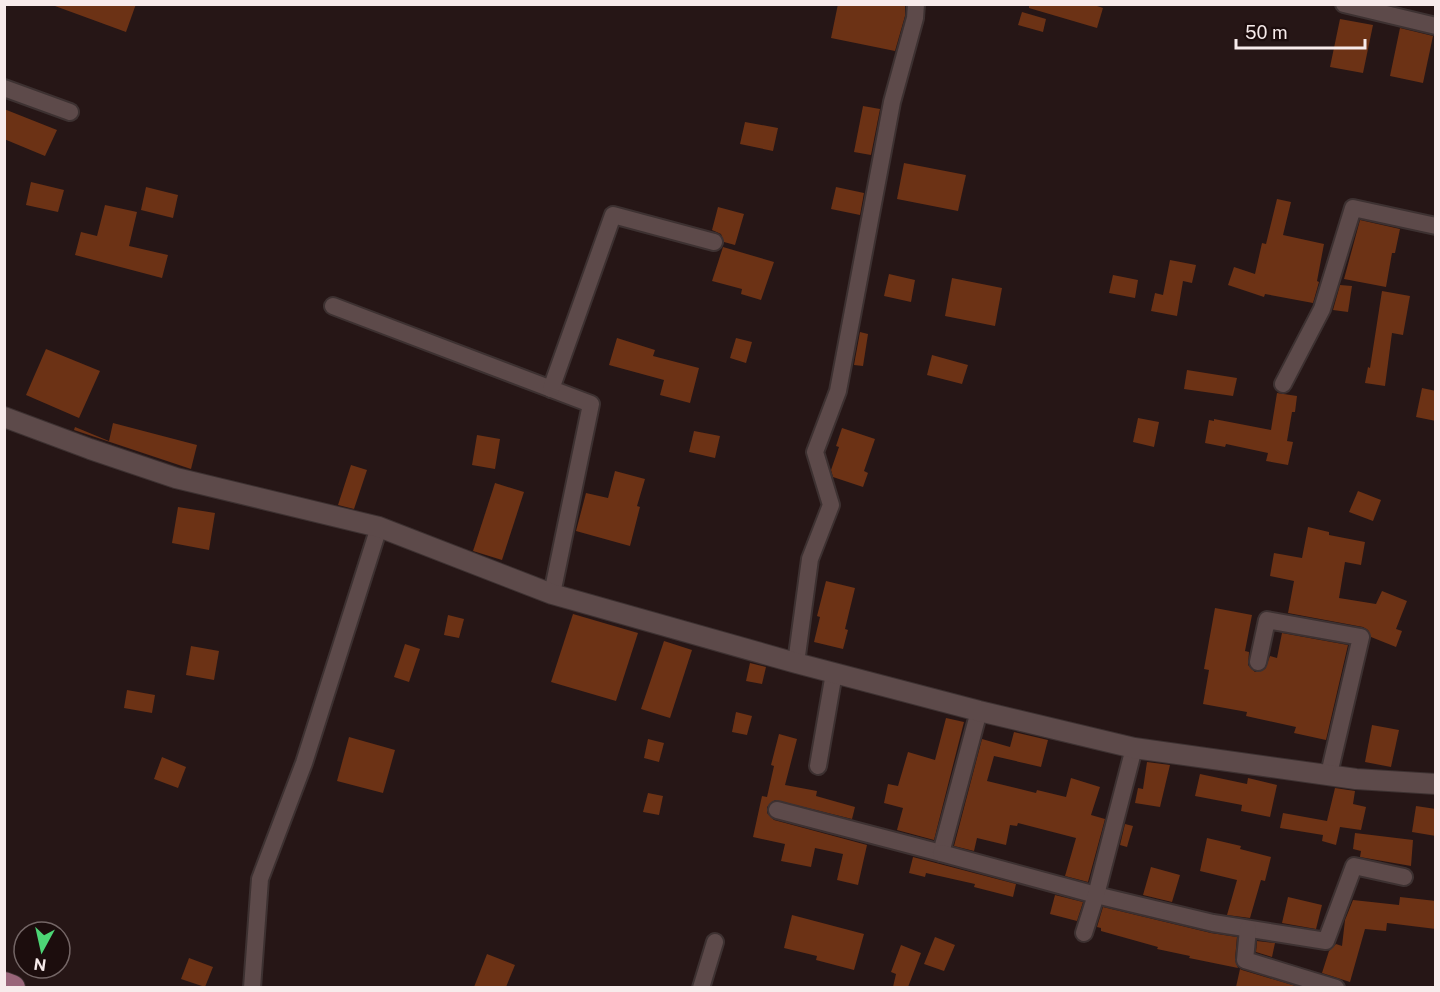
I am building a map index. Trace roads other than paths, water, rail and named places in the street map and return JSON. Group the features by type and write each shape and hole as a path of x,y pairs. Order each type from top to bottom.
{"main road":[{"path":"4,985 12,987"}],"street":[{"path":"796,663 810,559 831,505 815,452 838,391 892,102 915,18 916,4"},
{"path":"1344,4 1436,26"},
{"path":"4,88 70,112"},
{"path":"1283,384 1322,309 1353,208 1436,226"},
{"path":"551,389 613,215 714,242"},
{"path":"333,306 591,404 552,594"},
{"path":"4,417 177,478 379,527 552,594 796,663 979,711 1134,748 1356,779 1436,784"},
{"path":"252,987 260,879 304,763 379,527"},
{"path":"1258,662 1267,620 1360,638 1329,774"},
{"path":"818,766 834,673"},
{"path":"941,853 979,711"},
{"path":"1084,933 1134,748"},
{"path":"777,810 1096,895 1213,923 1326,941 1354,866 1404,878"},
{"path":"1248,929 1245,960 1336,987"},
{"path":"701,987 715,942"}]}
